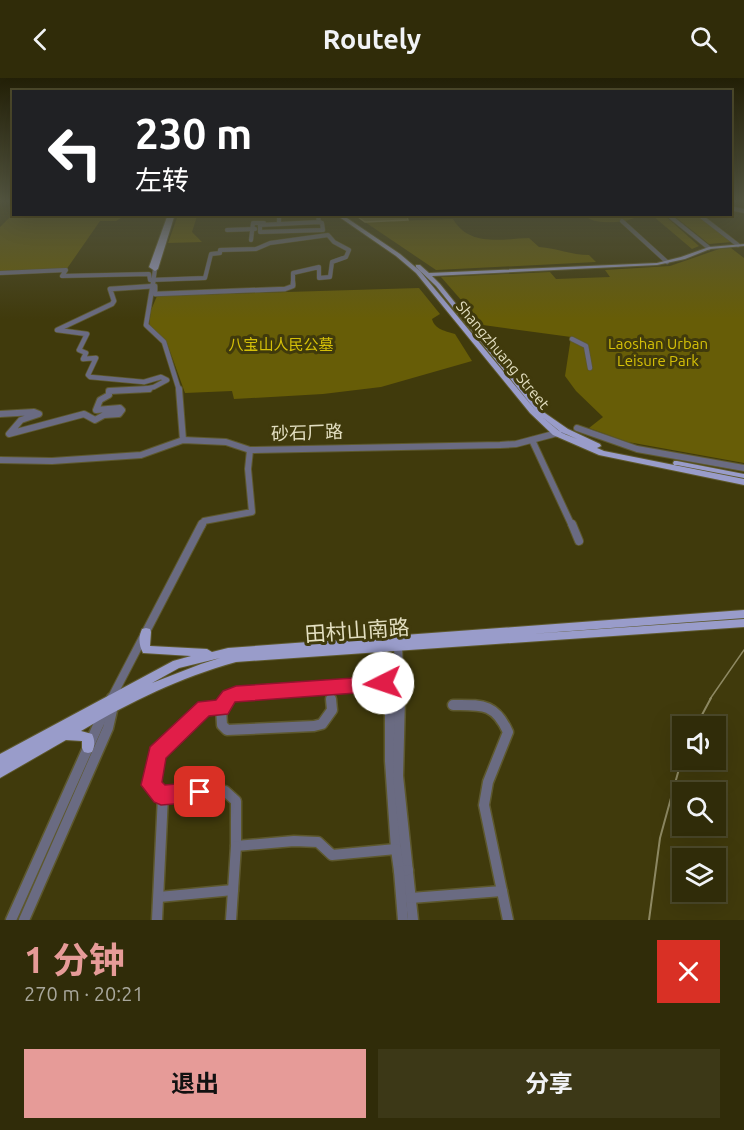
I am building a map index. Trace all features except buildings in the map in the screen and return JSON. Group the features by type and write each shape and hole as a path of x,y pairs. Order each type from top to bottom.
{"main road":[{"path":"155,269 152,267 162,240"},
{"name":"Shangzhuang Street","path":"376,240 425,275 532,412 561,432 602,453 744,482"},
{"name":"Shangzhuang Street","path":"378,240 425,275"},
{"path":"425,275 667,262 709,248 741,245"},
{"name":"Shangzhuang Street","path":"561,432 605,449 744,476"},
{"name":"田村山南路","path":"0,772 57,740 177,664 228,652 744,614"},
{"name":"田村山南路","path":"0,760 176,676 209,664 236,658 744,623"},
{"path":"146,632 144,645 147,650 154,652 228,652"},
{"path":"57,740 74,735 84,736 88,738 88,748"}],"street":[{"path":"0,273 66,270 62,276 149,274 150,280 205,278 211,254 220,253 220,250 256,249 270,243 290,240"},
{"path":"0,414 34,412 39,414 21,420 9,434 84,414 95,420 104,415 119,414 122,410 120,408 96,410 100,400 109,395 109,391 144,389 160,385 167,380 161,377 144,382 90,377 88,375 96,358 83,359 86,353 79,350 87,334 57,330 112,304 114,302 110,289 155,286 155,294 285,289 293,286 293,273 308,268 320,267 320,278 330,277 331,264 346,257 349,250 333,240"},
{"path":"643,240 667,262"},
{"path":"699,240 709,248"},
{"path":"155,269 146,325 164,342 180,392 183,440"},
{"path":"572,339 586,346 590,368"},
{"path":"577,428 602,440 631,447 744,468"},
{"name":"砂石厂路","path":"10,920 88,748 204,521 252,512 248,469 250,450 500,445 561,432"},
{"path":"0,460 52,461 141,455 183,440 226,442 250,450"},
{"path":"532,440 579,541"},
{"path":"398,646 401,711 398,776 403,920"},
{"path":"331,699 332,710 322,724 314,726 227,730 222,724 221,708 229,696 236,694 383,683 388,687 396,849 411,898 413,920"},
{"path":"453,705 487,706 502,715 508,732 488,782 484,806 508,920"},
{"name":"砂石厂路","path":"24,920 108,728 110,706"},
{"path":"221,708 204,708 157,754 151,785 163,796 225,791 236,801 236,846 231,920"},
{"path":"157,920 163,796"},
{"path":"236,846 294,841 318,842 325,851 332,855 396,849"},
{"path":"159,897 233,890"},
{"path":"411,898 502,891"}],"green space":[{"path":"0,240 87,240 66,270 0,273"},
{"path":"169,240 202,242 168,243"},
{"path":"392,240 532,240 539,247 589,255 596,262 436,270"},
{"path":"682,240 693,240 699,246 692,249"},
{"path":"704,240 732,242 709,244"},
{"name":"Laoshan Urban Leisure Park","path":"731,248 744,258 744,463 628,442 589,428 603,417 576,391 565,376 571,337 483,325 441,277 550,272 556,279 610,277 605,270 670,266 719,249"},
{"name":"八宝山人民公墓","path":"419,288 440,314 432,319 433,323 441,330 455,334 472,361 381,387 323,394 234,399 232,391 185,393 167,343 149,326 151,310 157,296"}],"railway":[{"path":"710,699 744,650"},
{"path":"701,716 711,698"},
{"path":"649,920 660,838 679,770"}],"route":[{"path":"200,792 161,795 151,785 157,754 204,708 221,708 229,696 236,694 383,683"}]}
